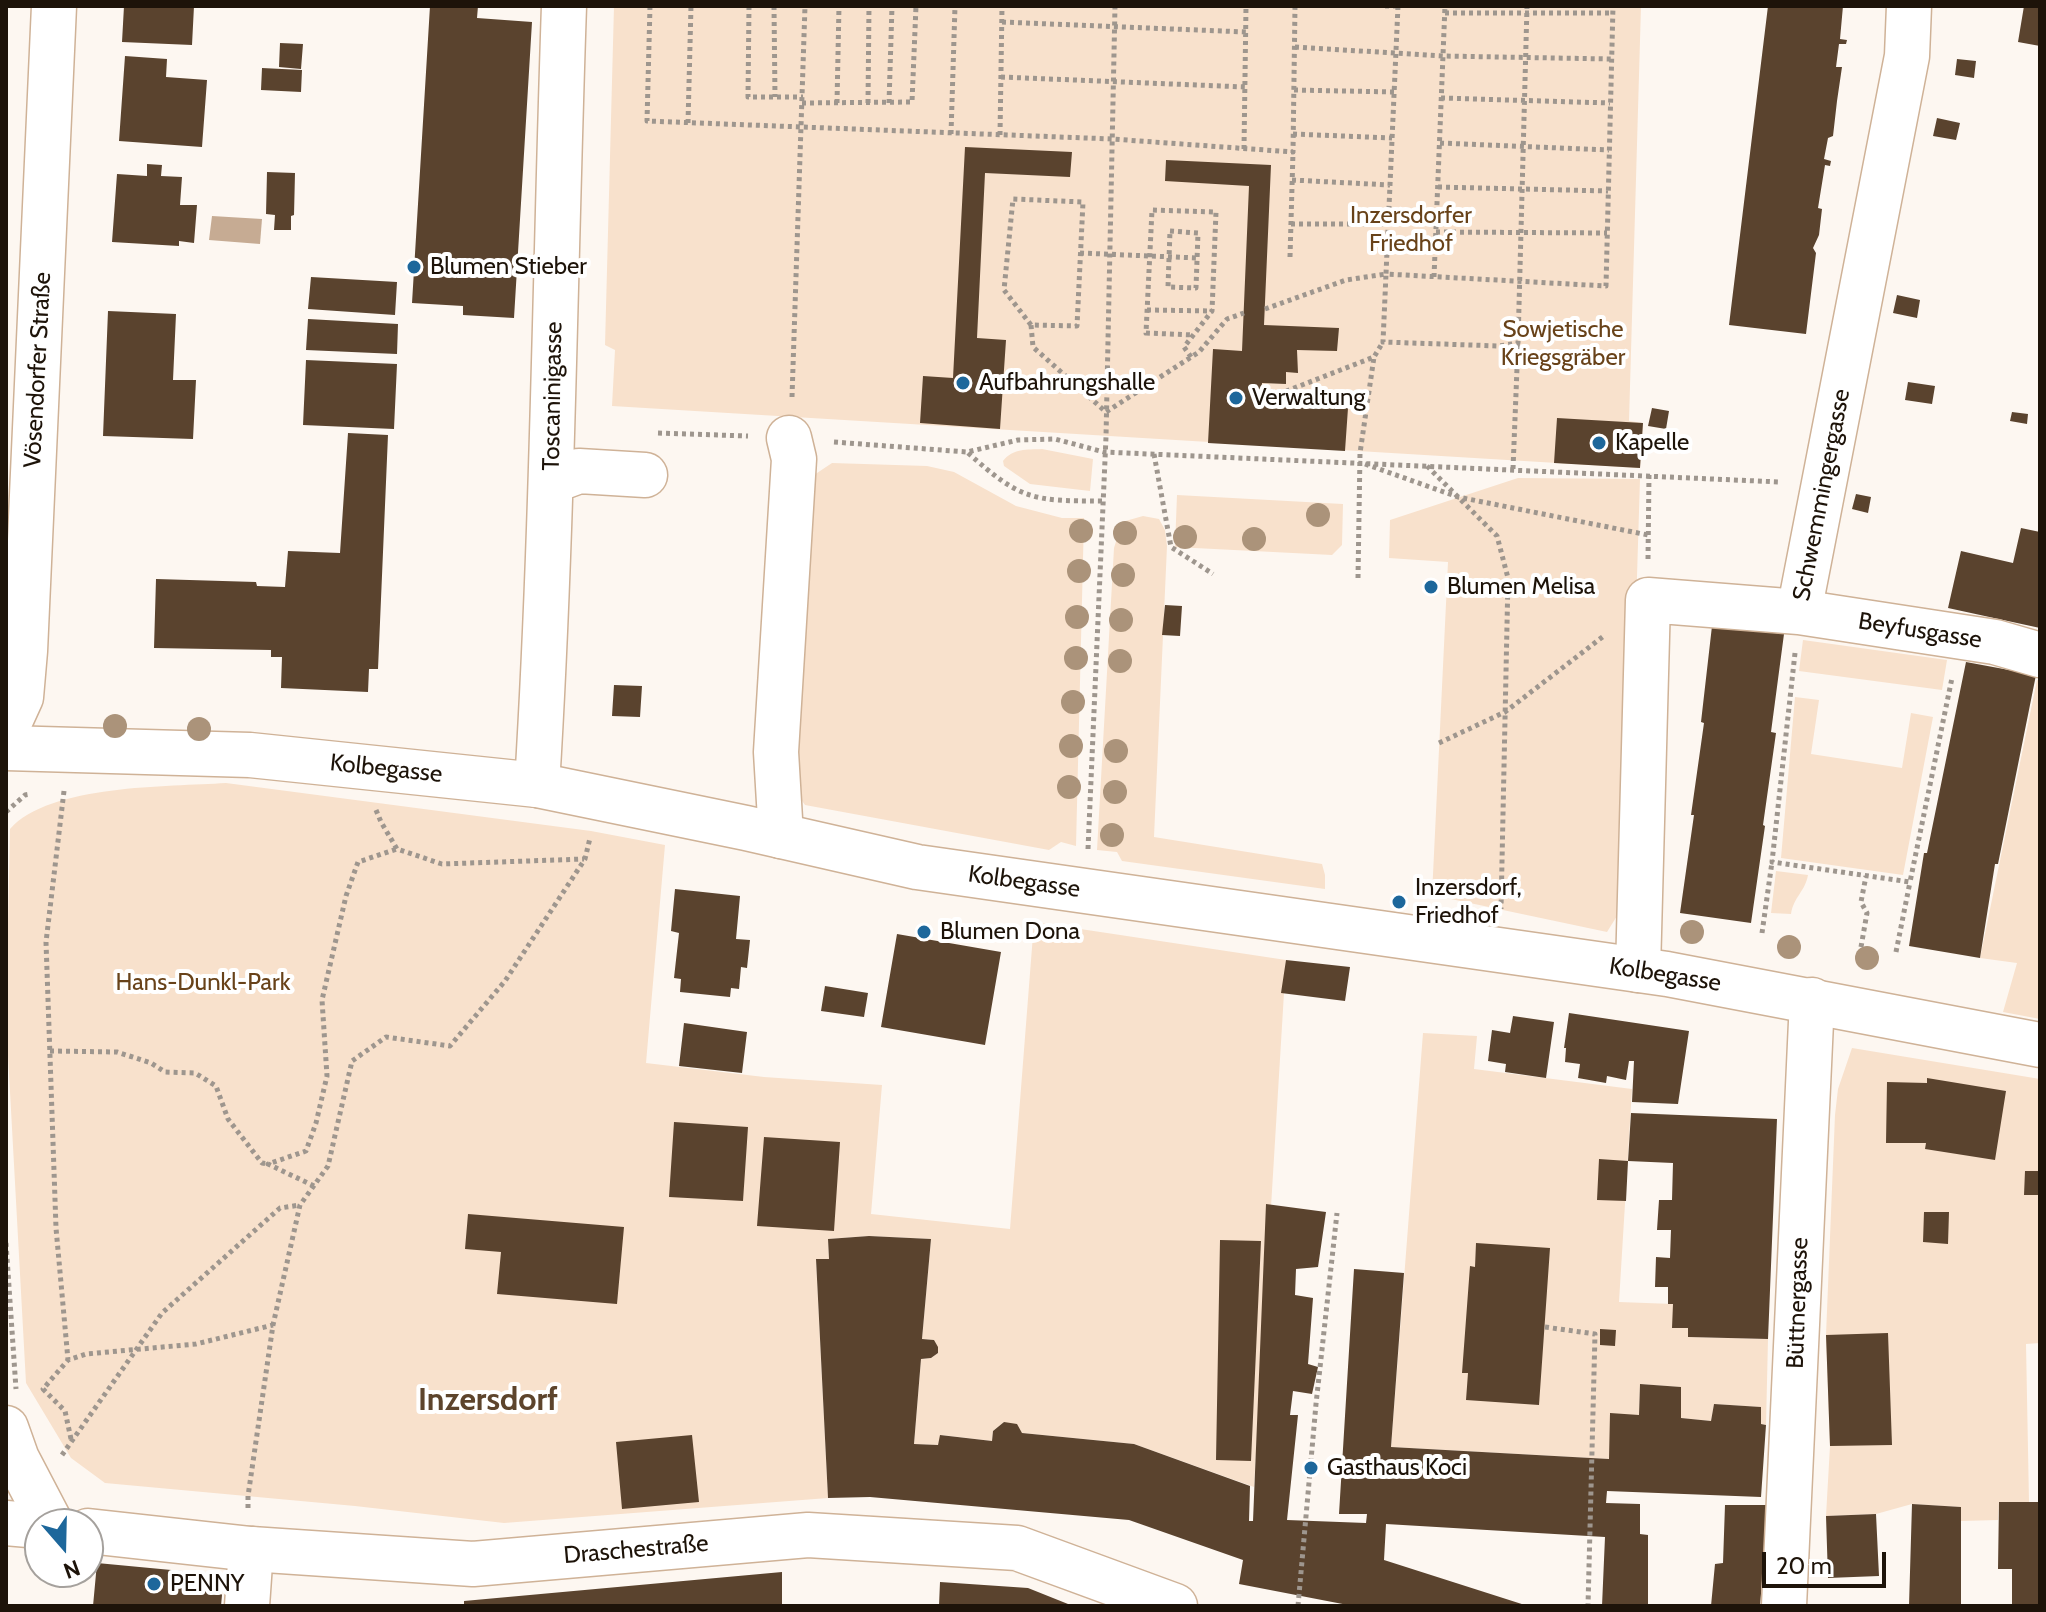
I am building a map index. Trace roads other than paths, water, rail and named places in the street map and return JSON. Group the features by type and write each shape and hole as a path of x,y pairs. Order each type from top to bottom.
{"street":[{"name":"Vösendorfer Straße","path":"6,730 21,697 25,651 54,6"},
{"name":"Toscaninigasse","path":"554,788 552,481 564,6"},
{"name":"Schwemmingergasse","path":"1638,970 1648,600 1799,612 1907,56 1909,6"},
{"path":"781,836 776,752 794,459 789,438"},
{"path":"552,481 579,471 645,475"},
{"name":"Beyfusgasse","path":"1799,612 1995,642 2040,655"},
{"name":"Kolbegasse","path":"6,748 250,755 554,788 917,867 1638,970 1812,1000 2040,1045"},
{"name":"Büttnergasse","path":"1784,1606 1812,1000"},
{"path":"11,1410 17,1459 43,1508"},
{"name":"Draschestraße","path":"104,1533 251,1549 473,1564 808,1535 1017,1548 1175,1606"},
{"path":"247,1606 251,1549"}],"place":[{"name":"Blumen Stieber","path":"414,267"},
{"name":"Aufbahrungshalle","path":"963,383"},
{"name":"Verwaltung","path":"1236,398"},
{"name":"Kapelle","path":"1599,443"},
{"name":"Blumen Melisa","path":"1431,587"},
{"name":"Inzersdorf, Friedhof","path":"1399,902"},
{"name":"Blumen Dona","path":"924,932"},
{"name":"Gasthaus Koci","path":"1311,1468"},
{"name":"PENNY","path":"154,1584"}],"district":[{"name":"Inzersdorf","path":"488,1401"}],"park label":[{"name":"Inzersdorfer Friedhof","path":"1411,230"},
{"name":"Sowjetische Kriegsgräber","path":"1563,344"},
{"name":"Hans-Dunkl-Park","path":"203,983"}]}
